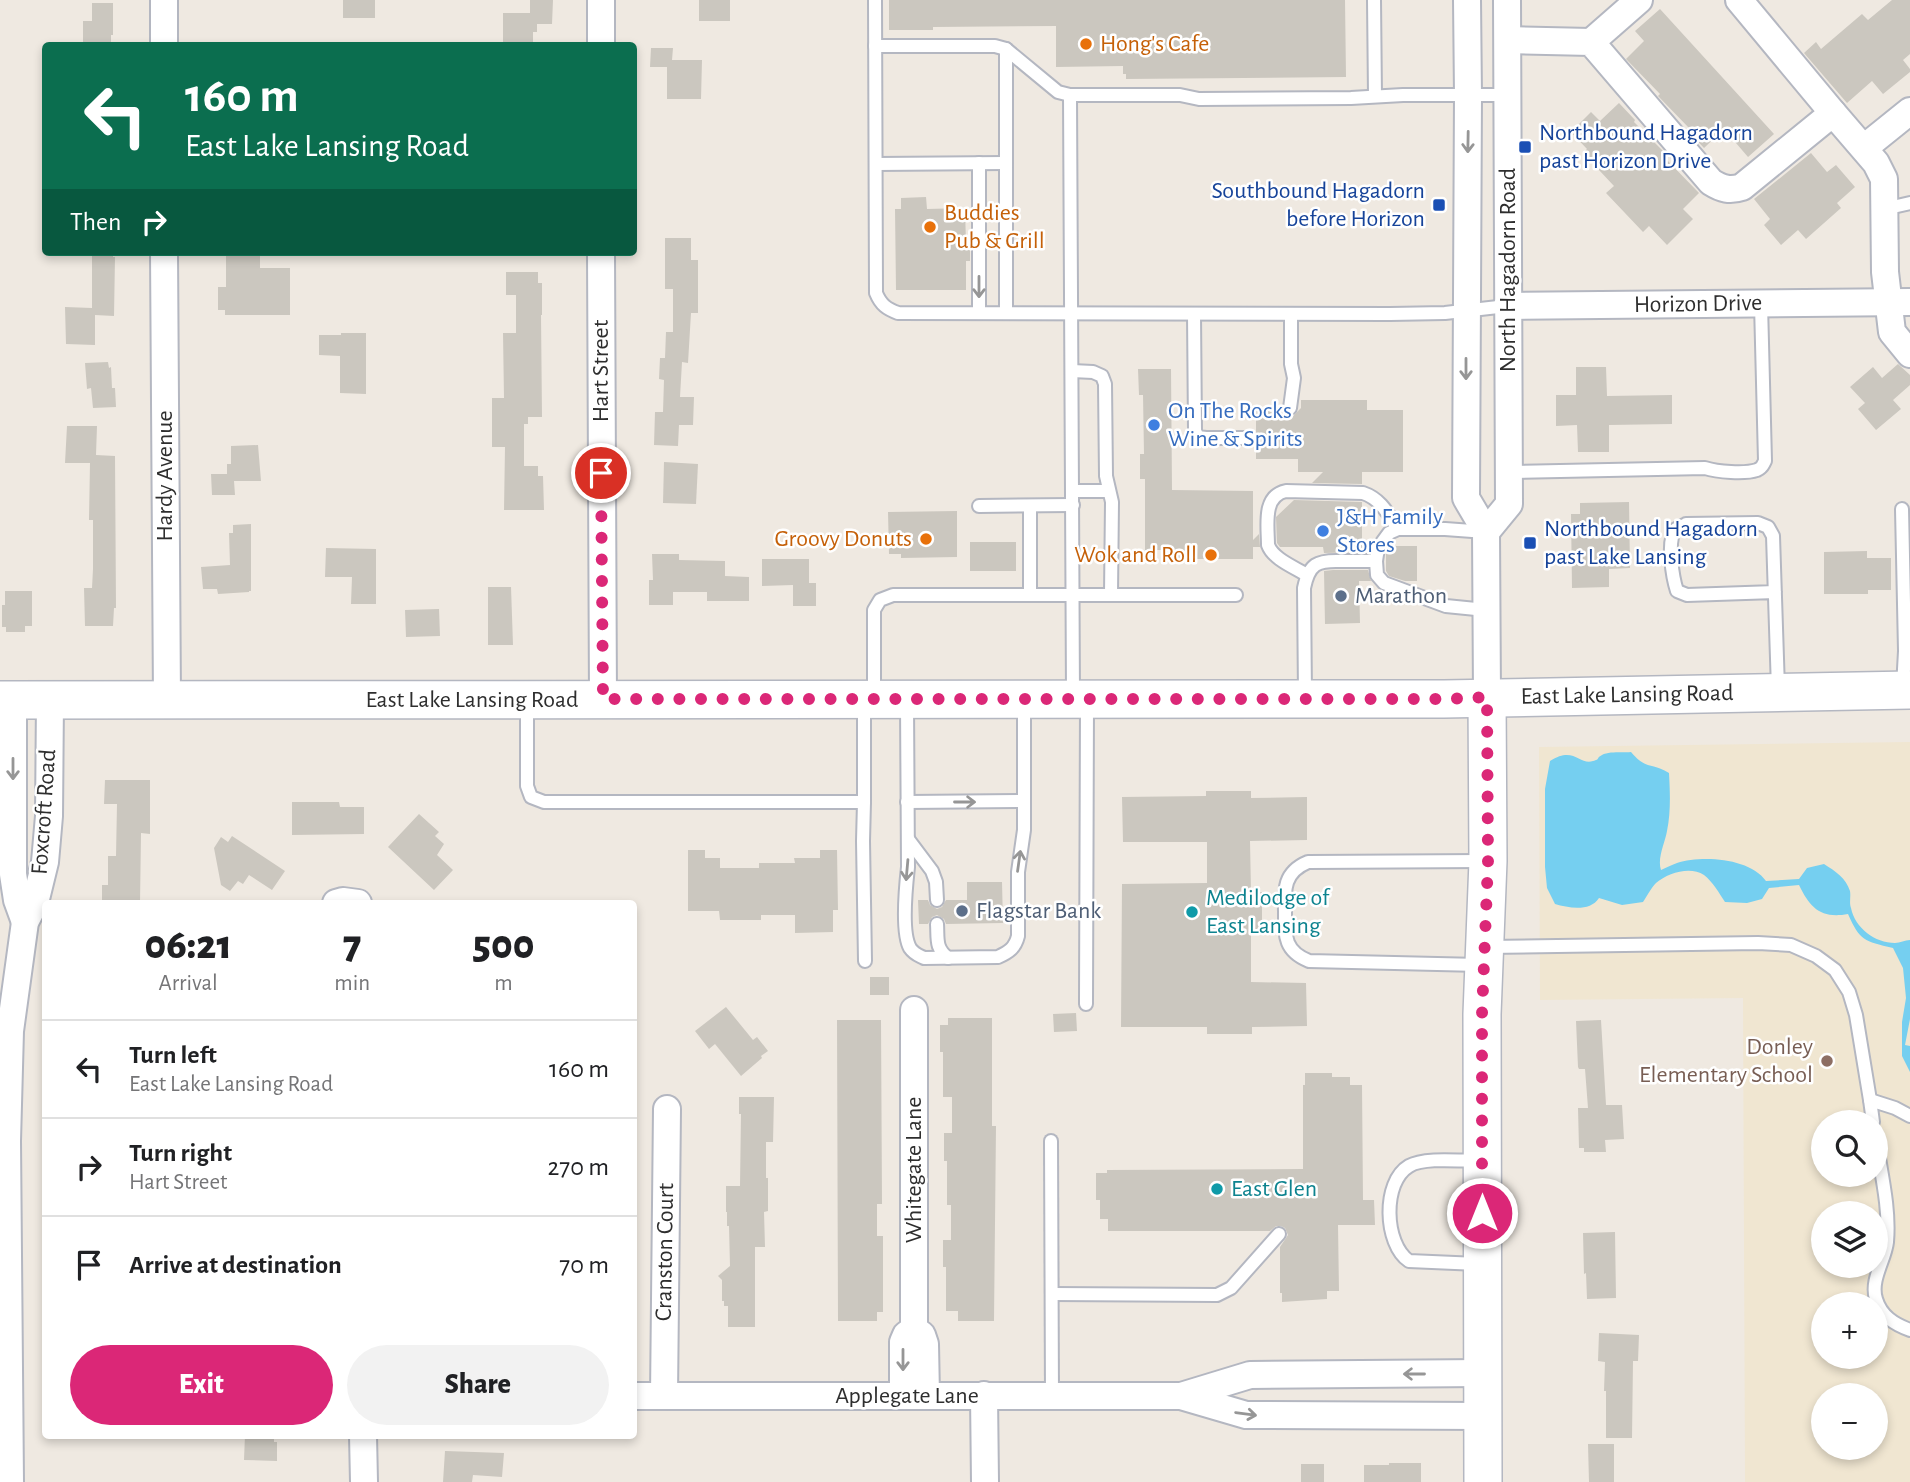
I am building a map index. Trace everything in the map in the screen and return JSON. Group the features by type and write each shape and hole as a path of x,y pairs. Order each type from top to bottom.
{"main road":[{"name":"East Lake Lansing Road","path":"7,700 1444,699 1907,690"},
{"path":"1483,1482 1482,1014 1488,862 1487,697"}],"street":[{"path":"164,0 164,42"},
{"path":"601,0 601,42"},
{"name":"North Hagadorn Road","path":"1467,0 1465,498 1486,532 1509,504 1507,0"},
{"path":"1508,40 1591,42 1639,0"},
{"path":"1739,0 1864,148 1884,179 1885,272 1899,302 1892,332 1910,354"},
{"path":"1591,42 1711,182 1721,188 1732,190 1742,187 1833,113"},
{"path":"1864,148 1910,111"},
{"name":"Hardy Avenue","path":"164,256 167,700"},
{"name":"Hart Street","path":"601,256 603,699"},
{"name":"Horizon Drive","path":"1507,306 1899,302"},
{"path":"1486,532 1487,697"},
{"name":"Foxcroft Road","path":"7,700 13,874 17,900 25,922"},
{"name":"Foxcroft Road","path":"10,1482 5,1375 10,1045 25,922 35,904 46,862 50,700"},
{"name":"Whitegate Lane","path":"914,1010 914,1329 922,1335 925,1344 914,1396"},
{"name":"Cranston Court","path":"664,1396 667,1109"},
{"name":"Applegate Lane","path":"1181,1396 1250,1375 1482,1373"},
{"path":"984,1395 985,1482"},
{"name":"Applegate Lane","path":"637,1396 1181,1396 1246,1415 1482,1416"},
{"path":"363,1439 364,1482"}],"lane":[{"path":"875,0 876,293 887,309 898,313 1291,314 1445,313 1507,306"},
{"path":"1374,0 1374,96"},
{"path":"875,46 995,46 1006,49 1058,92 1070,95 1180,95 1199,99 1507,95"},
{"path":"1006,49 1006,313"},
{"path":"1070,95 1073,595 1080,699 1086,1004"},
{"path":"979,163 979,313"},
{"path":"876,164 1006,163"},
{"path":"1884,209 1910,203"},
{"path":"1509,472 1705,468 1716,472 1755,471 1762,468 1765,461 1761,304"},
{"path":"1194,314 1195,431 1198,437 1249,438"},
{"path":"1290,408 1294,378 1291,365 1291,314"},
{"path":"1072,371 1093,372 1102,376 1105,384 1106,476 1112,502 1111,594"},
{"path":"1073,491 1109,491"},
{"path":"1307,575 1270,550 1268,545 1269,507 1279,493 1363,493 1373,496 1381,503 1398,529"},
{"path":"979,506 1073,505"},
{"path":"1030,506 1030,595"},
{"path":"1902,509 1907,690"},
{"path":"1775,592 1686,595 1678,591 1673,579 1671,538 1676,529 1686,524 1758,523 1768,527 1773,536 1775,592 1778,693"},
{"path":"1486,532 1398,529 1390,533 1378,548 1376,561 1377,575 1384,583 1446,606 1486,610"},
{"path":"1305,699 1304,588 1307,575 1315,564 1324,561 1376,561"},
{"path":"1024,699 1024,830 1018,872 1016,946 998,957 924,958 915,954 906,938 907,802 882,699 874,610 880,600 893,595 1236,595"},
{"path":"527,699 527,786 531,797 544,802 864,802"},
{"path":"865,961 864,802 882,699"},
{"path":"907,802 1023,801"},
{"path":"908,839 932,870 937,900"},
{"path":"1488,862 1308,862 1292,873 1284,890 1284,934 1287,943 1300,958 1309,961 1758,943 1791,945 1816,956 1835,970 1849,992 1856,1015 1871,1110"},
{"path":"937,924 940,952 948,958"},
{"path":"1870,1100 1910,1116"},
{"path":"1051,1141 1052,1396"},
{"path":"1482,1161 1421,1161 1411,1164 1402,1171 1394,1185 1390,1224 1392,1240 1402,1257 1409,1261 1482,1264"},
{"path":"1883,1187 1887,1243 1877,1274 1875,1297 1884,1317 1910,1330"},
{"path":"1052,1294 1217,1295 1231,1288 1279,1234"}],"shaded area":[{"name":"Donley Elementary School","path":"1910,742 1910,1482 1745,1482 1743,998 1540,1000 1539,747"}],"water":[{"path":"1631,752 1641,762 1669,773 1669,816 1661,870 1677,863 1699,859 1725,860 1749,867 1766,881 1799,879 1807,868 1824,864 1846,882 1853,915 1861,928 1873,937 1888,942 1910,940 1910,1019 1905,1045 1910,1046 1910,1072 1902,1056 1902,1022 1906,998 1903,968 1893,948 1875,944 1860,935 1848,914 1830,915 1812,906 1799,885 1769,888 1762,899 1747,903 1725,902 1704,875 1686,871 1661,879 1643,902 1622,905 1599,898 1585,907 1573,908 1555,904 1547,888 1545,867 1545,789 1550,761 1571,755 1588,762 1605,754"}],"building":[{"path":"343,0 375,0 375,18 343,18"},
{"path":"530,0 553,0 552,24 537,24 537,32 533,32 533,42 503,42 503,13 530,13"},
{"path":"699,0 730,0 730,21 699,21"},
{"path":"889,0 1345,0 1346,77 1126,79 1123,66 1056,67 1056,26 889,30"},
{"path":"1892,0 1910,0 1910,54 1903,60 1910,72 1883,94 1872,81 1847,103 1804,53 1816,42 1821,49 1862,14 1868,20"},
{"path":"92,3 113,3 111,42 83,42 83,21 92,21"},
{"path":"1660,9 1774,134 1748,157 1724,129 1704,148 1688,131 1690,129 1658,96 1660,94 1626,59 1644,41 1635,31"},
{"path":"651,48 673,48 672,60 702,60 701,99 667,99 667,67 650,67"},
{"path":"1619,103 1667,155 1665,158 1699,193 1683,209 1693,219 1667,245 1649,226 1643,232 1606,193 1614,186 1583,153 1587,149 1571,132 1591,112 1600,121"},
{"path":"1811,153 1827,172 1836,165 1855,187 1837,203 1841,208 1806,239 1798,230 1781,245 1764,225 1770,219 1754,199"},
{"name":"Buddies Pub & Grill","path":"926,197 927,209 965,208 966,244 970,244 970,261 966,261 966,290 896,290 895,209 901,209 901,198"},
{"path":"665,238 691,238 691,260 698,260 698,313 691,313 688,363 682,362 680,397 694,397 693,425 679,425 678,446 654,445 655,412 663,412 664,380 659,379 660,358 665,358 666,332 673,332 673,289 665,289"},
{"path":"92,256 113,256 114,316 95,315 95,345 66,344 65,307 92,308"},
{"path":"226,256 260,256 260,268 290,268 290,315 225,315 225,310 218,310 218,287 226,287"},
{"path":"506,272 538,272 538,283 542,283 542,417 528,417 528,424 524,424 524,466 538,466 538,476 543,476 544,510 504,510 505,447 492,447 492,398 504,398 503,333 516,333 516,295 506,295"},
{"path":"366,333 366,394 340,393 340,356 319,355 319,335"},
{"path":"108,362 109,368 111,367 112,388 115,388 116,407 93,408 91,388 87,389 85,363"},
{"path":"1898,364 1910,375 1910,385 1893,400 1901,409 1876,430 1858,409 1865,403 1850,387 1873,367 1882,378"},
{"path":"1576,367 1606,367 1607,396 1672,395 1672,424 1609,425 1609,452 1578,452 1577,425 1556,426 1556,395 1576,395"},
{"path":"1138,369 1171,369 1172,490 1253,491 1253,540 1259,534 1260,547 1253,547 1253,559 1173,559 1173,550 1145,550 1145,479 1140,479 1140,454 1144,454 1143,395 1139,395"},
{"path":"1301,400 1367,400 1367,410 1403,410 1403,472 1362,472 1362,484 1312,483 1323,472 1298,472 1298,459 1256,459 1256,408 1281,408 1285,415 1293,416 1301,408"},
{"path":"67,426 97,426 96,455 115,456 116,608 113,626 85,626 84,588 92,588 93,569 93,520 89,520 90,463 65,463"},
{"path":"258,445 261,481 234,481 235,495 212,495 211,474 227,474 227,464 231,464 231,446"},
{"path":"664,462 698,464 696,504 663,503"},
{"path":"1294,500 1362,502 1362,546 1370,546 1368,552 1324,553 1323,547 1280,547 1277,543 1276,517"},
{"path":"1629,502 1630,568 1609,569 1609,587 1572,588 1571,514 1580,514 1580,503"},
{"path":"957,511 957,557 901,558 901,554 889,554 888,512"},
{"path":"251,524 251,591 218,594 217,589 203,589 201,567 230,565 229,533 233,533 233,525"},
{"path":"970,542 1016,542 1016,571 970,571"},
{"path":"1391,546 1417,546 1417,581 1405,581 1389,576 1386,571 1386,551"},
{"path":"326,548 376,549 376,604 351,604 352,577 325,577"},
{"path":"1867,551 1867,558 1891,558 1891,590 1868,590 1868,594 1824,594 1824,552"},
{"path":"652,554 679,554 679,560 725,561 725,576 749,577 749,601 707,601 707,592 673,592 673,605 649,605 649,580 653,580"},
{"path":"762,559 809,559 809,583 816,583 816,606 793,606 793,585 762,586"},
{"path":"1368,570 1371,581 1359,581 1360,623 1325,624 1324,571"},
{"path":"488,587 511,587 513,645 488,645"},
{"path":"5,591 32,591 32,626 25,626 25,632 6,632 6,627 2,627"},
{"path":"439,609 440,636 406,637 405,610"},
{"path":"105,780 150,780 150,834 141,833 140,900 102,900 102,885 108,885 108,856 116,856 117,804 104,804"},
{"name":"Medilodge of East Lansing","path":"1206,791 1251,791 1251,798 1307,797 1307,840 1250,841 1251,892 1262,892 1262,931 1251,932 1251,982 1306,983 1307,1026 1252,1027 1252,1034 1207,1034 1207,1027 1121,1027 1122,884 1207,883 1207,842 1123,842 1122,797 1206,796"},
{"path":"292,802 339,802 340,807 364,807 364,834 292,835"},
{"path":"419,814 439,832 435,836 444,844 437,855 453,870 434,890 388,847"},
{"path":"232,836 285,871 272,890 249,875 243,884 238,881 230,891 221,885 214,848 221,837 228,842"},
{"path":"688,850 705,850 705,858 720,858 720,868 759,868 759,863 795,863 794,858 820,858 820,850 837,850 838,910 833,910 833,932 795,933 795,915 761,915 761,920 720,920 719,911 688,911"},
{"path":"967,882 1002,882 1003,923 946,924 944,919 937,915 932,917 928,924 919,924 918,900 928,900 930,905 937,909 942,907 946,900 967,900"},
{"path":"870,977 889,977 889,995 870,995"},
{"path":"726,1007 753,1040 757,1037 768,1051 741,1076 715,1044 709,1049 695,1031"},
{"path":"1076,1013 1077,1031 1054,1032 1053,1014"},
{"path":"948,1018 992,1018 992,1126 996,1126 994,1321 958,1321 958,1311 946,1311 943,1240 951,1240 951,1205 947,1205 944,1133 952,1133 952,1097 943,1097 940,1025 948,1025"},
{"path":"837,1020 881,1020 882,1204 877,1204 877,1236 883,1236 883,1312 877,1312 877,1321 838,1321"},
{"path":"1601,1020 1606,1105 1622,1105 1624,1139 1605,1140 1606,1152 1584,1152 1584,1148 1579,1148 1578,1108 1588,1108 1585,1069 1578,1067 1576,1021"},
{"name":"East Glen","path":"1305,1073 1332,1073 1332,1077 1350,1077 1350,1085 1362,1085 1363,1200 1374,1200 1375,1225 1338,1225 1339,1291 1327,1291 1327,1299 1282,1302 1280,1247 1288,1235 1281,1226 1270,1231 1108,1231 1108,1219 1100,1219 1100,1200 1096,1200 1096,1173 1107,1173 1107,1170 1303,1169"},
{"path":"739,1097 774,1097 773,1142 766,1142 768,1211 764,1212 765,1247 755,1247 755,1327 728,1327 728,1306 724,1306 722,1301 722,1280 718,1276 730,1266 726,1186 740,1186"},
{"path":"1615,1232 1616,1298 1587,1299 1583,1233"},
{"path":"1599,1333 1639,1335 1638,1361 1633,1361 1632,1438 1606,1438 1605,1362 1598,1361"},
{"path":"245,1439 274,1439 274,1442 277,1442 277,1461 244,1460"},
{"path":"1588,1444 1614,1444 1614,1482 1589,1482"},
{"path":"445,1451 504,1453 502,1477 473,1475 472,1482 443,1482"},
{"path":"1421,1463 1421,1482 1364,1482 1364,1465"},
{"path":"1301,1464 1324,1464 1324,1482 1301,1482"}],"place":[{"name":"Hong's Cafe","path":"1086,44"},
{"name":"Northbound Hagadorn past Horizon Drive","path":"1525,147"},
{"name":"Southbound Hagadorn before Horizon","path":"1439,205"},
{"name":"Buddies Pub & Grill","path":"930,227"},
{"name":"On The Rocks Wine & Spirits","path":"1154,425"},
{"name":"J&H Family Stores","path":"1323,531"},
{"name":"Groovy Donuts","path":"926,539"},
{"name":"Northbound Hagadorn past Lake Lansing","path":"1530,543"},
{"name":"Wok and Roll","path":"1211,555"},
{"name":"Marathon","path":"1341,596"},
{"name":"Flagstar Bank","path":"962,911"},
{"name":"Medilodge of East Lansing","path":"1192,912"},
{"name":"Donley Elementary School","path":"1827,1061"},
{"name":"East Glen","path":"1217,1189"}],"route":[{"path":"601,473 603,699 1487,697 1488,862 1482,1014 1482,1213"}]}
